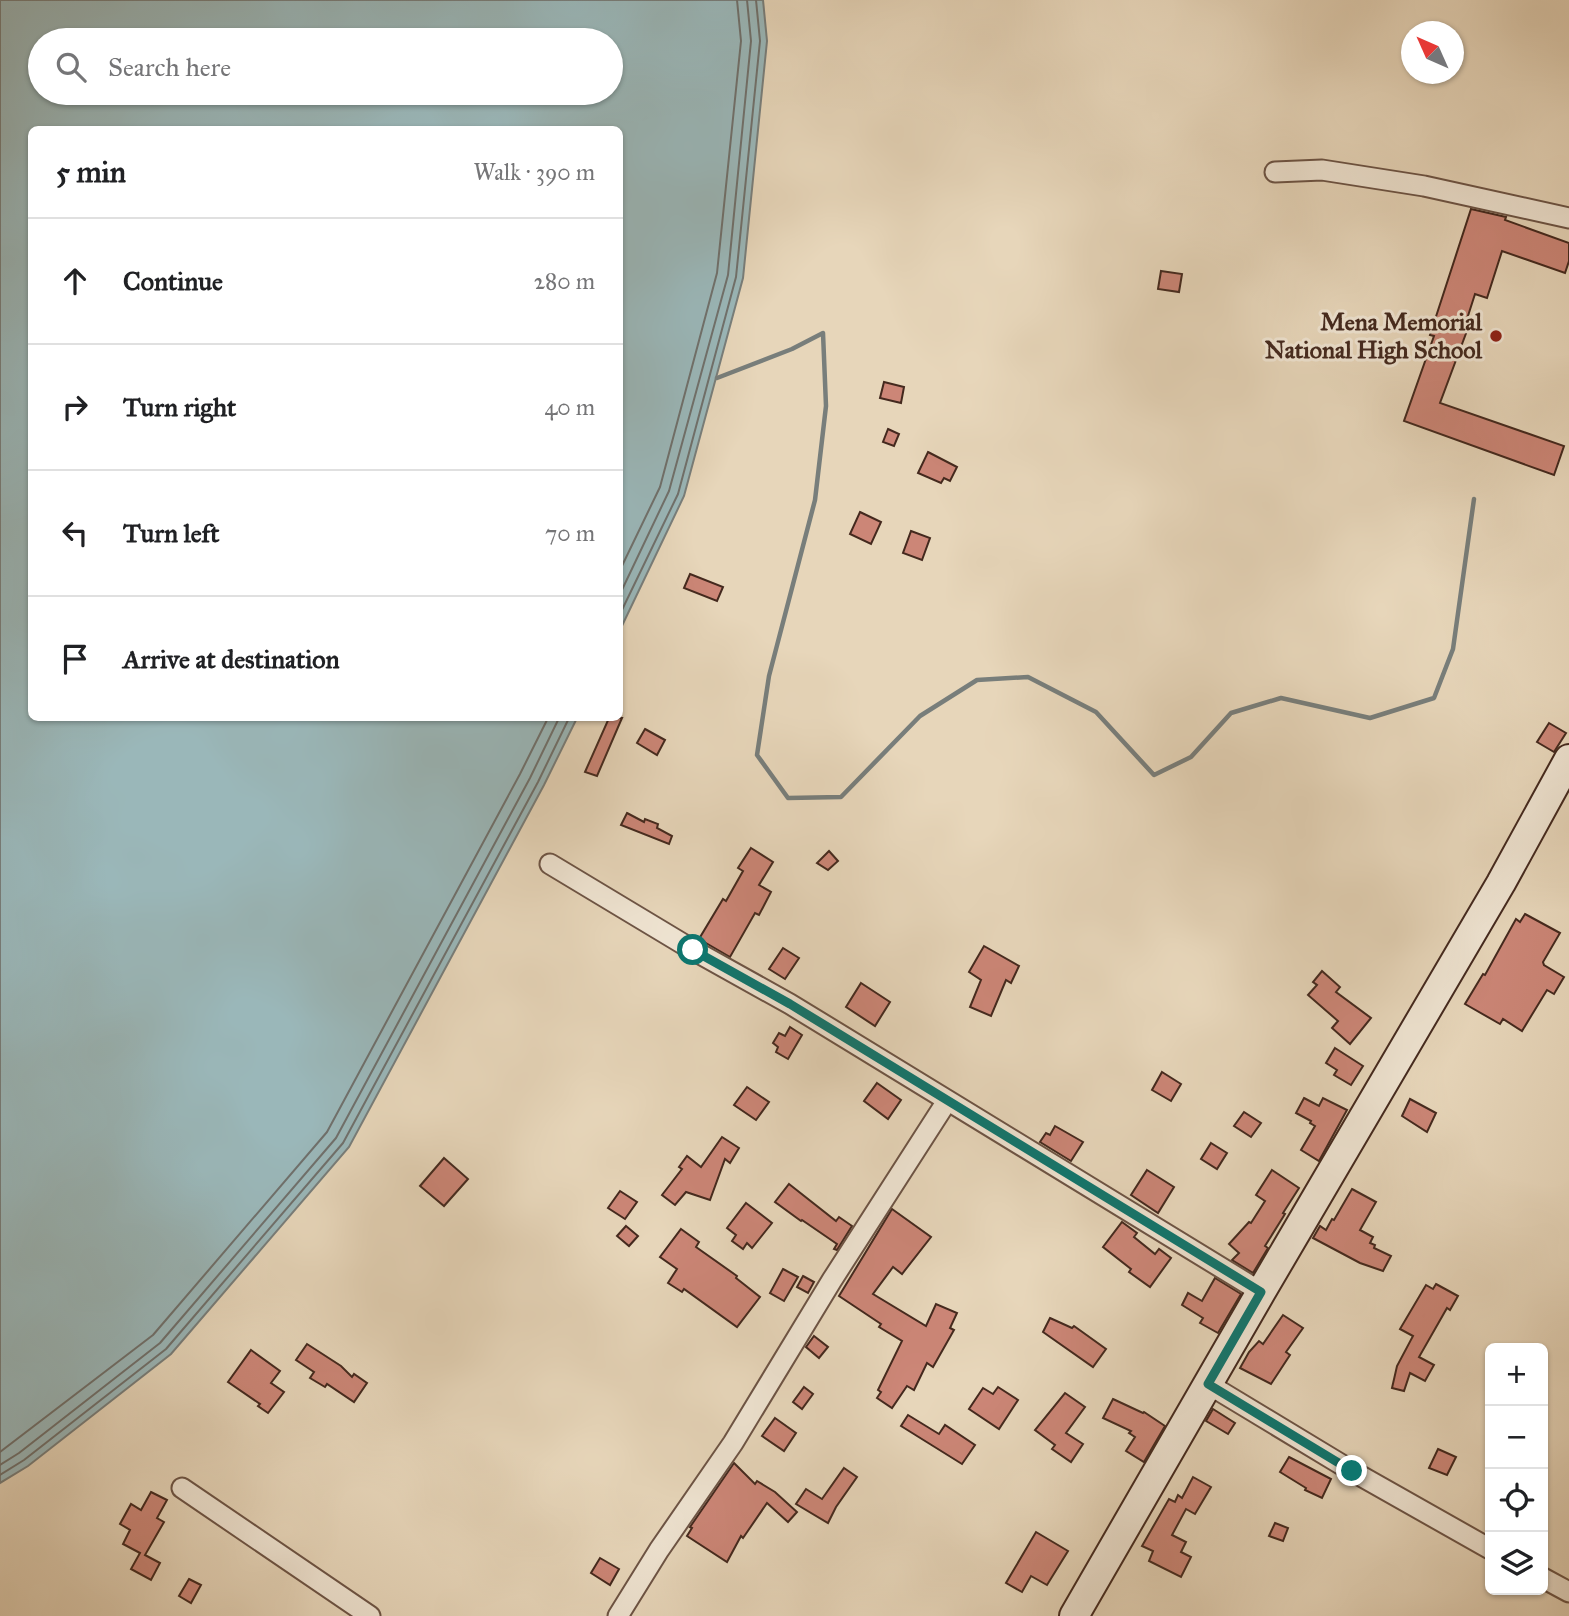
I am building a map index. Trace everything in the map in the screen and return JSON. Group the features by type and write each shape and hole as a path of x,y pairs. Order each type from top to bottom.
{"street":[{"path":"1275,172 1322,170 1424,186 1569,218"},
{"path":"1074,1616 1501,883 1569,759"},
{"path":"550,864 693,950 790,1004 1261,1292"},
{"path":"618,1616 659,1550 733,1443 832,1280 947,1101"},
{"path":"1208,1384 1352,1471 1485,1546"},
{"path":"182,1488 370,1616"},
{"path":"1548,1581 1569,1592"}],"water":[{"path":"0,0 763,0 767,41 743,278 684,496 623,624 623,126 28,126 28,721 576,721 544,785 349,1147 171,1354 28,1466 0,1483"}],"building":[{"path":"1471,209 1506,217 1505,220 1569,243 1569,261 1565,273 1502,251 1487,298 1475,294 1467,319 1471,320 1440,403 1564,446 1554,475 1404,421 1434,336 1430,335"},
{"path":"1161,271 1182,274 1179,292 1158,289"},
{"path":"884,382 904,387 901,403 880,398"},
{"path":"888,429 899,434 894,446 883,442"},
{"path":"928,452 957,467 950,481 944,478 941,483 918,473"},
{"path":"860,512 881,522 871,544 850,534"},
{"path":"911,531 930,538 922,560 903,553"},
{"path":"690,574 723,587 717,601 684,588"},
{"path":"608,721 621,721 597,776 585,772"},
{"path":"1549,723 1566,733 1554,752 1537,742"},
{"path":"645,729 665,740 657,755 637,743"},
{"path":"627,813 644,822 645,819 658,824 657,828 672,836 669,844 621,825"},
{"path":"751,848 773,862 759,885 771,892 759,915 755,913 730,957 699,939 723,899 726,901 743,871 738,868"},
{"path":"829,851 838,861 828,870 817,863"},
{"path":"1525,914 1560,933 1543,962 1564,977 1554,994 1547,990 1522,1031 1503,1019 1500,1024 1465,1004 1483,974 1485,975 1516,919 1520,922"},
{"path":"984,946 1019,966 1011,983 1006,980 991,1016 970,1007 981,980 969,972"},
{"path":"783,948 799,958 785,979 769,969"},
{"path":"1322,971 1340,987 1336,992 1371,1018 1350,1044 1332,1028 1338,1021 1308,995 1317,985 1313,982"},
{"path":"861,983 890,1002 875,1026 846,1007"},
{"path":"790,1027 802,1035 788,1059 776,1052 778,1047 773,1043 779,1033 785,1036"},
{"path":"1335,1048 1363,1066 1351,1085 1334,1075 1337,1070 1326,1063"},
{"path":"1162,1072 1181,1084 1171,1101 1152,1090"},
{"path":"877,1083 901,1100 888,1119 864,1101"},
{"path":"747,1087 769,1102 756,1120 734,1105"},
{"path":"1304,1098 1319,1106 1323,1098 1347,1110 1319,1161 1301,1150 1315,1126 1296,1113"},
{"path":"1410,1099 1436,1113 1427,1132 1402,1116"},
{"path":"1244,1112 1261,1123 1251,1137 1234,1126"},
{"path":"1055,1126 1083,1142 1071,1161 1040,1142 1046,1133 1050,1135"},
{"path":"722,1137 739,1148 730,1163 725,1159 710,1200 686,1192 675,1205 662,1195 682,1169 679,1167 687,1156 701,1167"},
{"path":"1211,1143 1227,1153 1217,1169 1201,1159"},
{"path":"444,1158 468,1179 444,1206 420,1186"},
{"path":"1147,1170 1174,1187 1158,1213 1131,1195"},
{"path":"1272,1170 1299,1188 1265,1246 1268,1248 1253,1273 1232,1260 1239,1253 1229,1244 1249,1222 1251,1223 1265,1201 1256,1195"},
{"path":"789,1184 836,1221 839,1217 852,1226 837,1250 834,1249 837,1244 775,1202"},
{"path":"1352,1189 1376,1202 1360,1230 1373,1237 1370,1243 1375,1245 1374,1248 1391,1256 1383,1271 1360,1263 1313,1238 1320,1226 1326,1230 1332,1219 1334,1220"},
{"path":"620,1191 637,1202 625,1219 608,1208"},
{"path":"746,1203 772,1223 752,1248 747,1243 743,1249 732,1241 736,1235 727,1228"},
{"path":"892,1209 931,1237 902,1274 893,1267 873,1294 926,1326 936,1304 957,1313 950,1328 954,1330 933,1367 927,1363 914,1390 907,1386 892,1408 877,1398 881,1392 878,1390 902,1341 839,1296"},
{"path":"1122,1222 1137,1233 1134,1237 1155,1254 1159,1249 1171,1258 1150,1287 1129,1272 1131,1269 1103,1247"},
{"path":"626,1226 638,1236 629,1246 617,1236"},
{"path":"681,1229 699,1242 696,1247 737,1276 736,1278 760,1297 737,1327 684,1289 682,1292 668,1283 677,1269 660,1257"},
{"path":"783,1269 798,1277 784,1301 770,1293"},
{"path":"803,1276 814,1282 808,1293 797,1287"},
{"path":"1215,1278 1241,1294 1218,1333 1200,1323 1203,1318 1182,1305 1188,1293 1202,1301"},
{"path":"1436,1284 1458,1296 1450,1310 1447,1308 1419,1357 1434,1365 1425,1381 1410,1373 1404,1391 1392,1388 1397,1366 1413,1336 1400,1329 1426,1285 1433,1289"},
{"path":"1283,1315 1303,1328 1286,1352 1290,1355 1271,1384 1240,1368 1249,1352 1259,1341 1263,1344"},
{"path":"1050,1318 1072,1328 1074,1326 1106,1349 1093,1367 1043,1332"},
{"path":"814,1336 828,1347 819,1358 806,1347"},
{"path":"307,1344 341,1366 352,1377 354,1374 367,1383 354,1402 327,1384 325,1387 310,1378 314,1372 296,1360"},
{"path":"251,1350 280,1371 271,1383 284,1392 268,1413 258,1406 260,1404 228,1382"},
{"path":"804,1387 813,1394 802,1409 793,1402"},
{"path":"998,1387 1018,1400 999,1429 969,1409 983,1388 993,1394"},
{"path":"1065,1393 1085,1407 1066,1433 1083,1444 1071,1462 1052,1449 1055,1445 1035,1430"},
{"path":"1113,1399 1144,1412 1165,1426 1144,1462 1126,1451 1135,1437 1129,1433 1131,1431 1103,1418"},
{"path":"1213,1409 1235,1423 1228,1434 1206,1421"},
{"path":"908,1415 939,1434 945,1425 975,1445 962,1464 901,1426"},
{"path":"775,1418 796,1433 784,1451 762,1436"},
{"path":"1438,1449 1456,1457 1447,1475 1429,1468"},
{"path":"1289,1457 1331,1479 1322,1498 1305,1490 1306,1488 1280,1472"},
{"path":"734,1463 755,1484 757,1481 775,1492 797,1512 788,1522 767,1503 743,1538 741,1536 727,1562 687,1536 692,1528 690,1527"},
{"path":"844,1468 857,1477 828,1523 796,1504 806,1489 822,1499"},
{"path":"1193,1477 1211,1487 1195,1514 1186,1509 1172,1535 1186,1542 1181,1552 1191,1557 1181,1577 1149,1561 1153,1551 1142,1546 1169,1499 1175,1502 1178,1495 1182,1498"},
{"path":"151,1492 167,1500 157,1518 164,1522 145,1555 160,1563 151,1580 131,1569 140,1553 123,1544 130,1530 120,1524 131,1504 141,1510"},
{"path":"1275,1523 1288,1528 1283,1541 1269,1536"},
{"path":"1036,1532 1068,1551 1047,1585 1031,1576 1022,1592 1006,1583"},
{"path":"600,1558 619,1569 610,1585 591,1573"},
{"path":"189,1579 201,1585 191,1603 179,1596"}],"waterway":[{"path":"717,378 792,349 823,333 826,406 815,500 769,676 757,755 788,798 841,797 920,716 977,680 1028,677 1096,712 1154,775 1191,757 1231,713 1281,698 1370,718 1434,698 1453,649 1474,499"}],"place":[{"name":"Mena Memorial National High School","path":"1496,336"}],"route":[{"path":"693,950 790,1004 1261,1292 1208,1384 1352,1471"}]}
